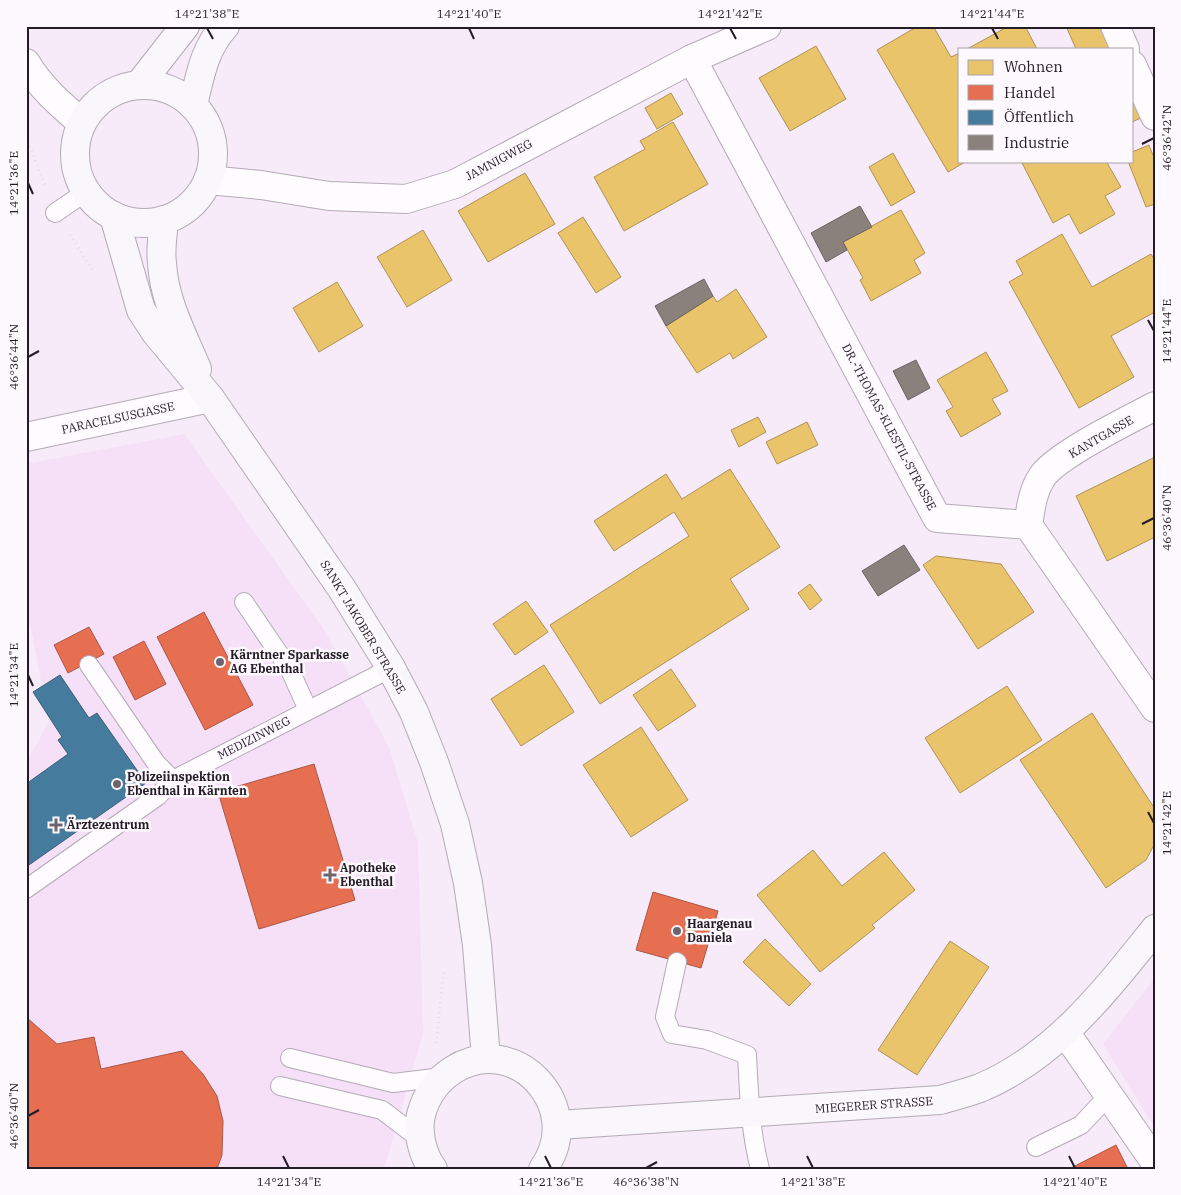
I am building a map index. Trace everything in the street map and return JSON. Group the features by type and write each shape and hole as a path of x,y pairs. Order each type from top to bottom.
{"main road":[{"path":"139,85 185,26"},
{"path":"193,105 203,60 216,37 225,26"},
{"path":"139,85 168,89 193,105 208,127 214,153 208,180 198,198 182,212 164,220 138,223 114,216 92,201 78,177 74,150 82,124 96,104 116,90 139,85"},
{"name":"SANKT JAKOBER STRASSE","path":"114,216 141,310 156,333 210,398 342,589 391,668 414,712 431,754 455,824 468,883 477,944 486,1059"},
{"name":"SANKT JAKOBER STRASSE","path":"164,220 161,262 165,285 172,312 210,398"},
{"name":"MIEGERER STRASSE","path":"558,1125 940,1100 980,1088 1016,1070 1065,1032 1102,996 1155,929"},
{"path":"433,1169 420,1139 420,1122 431,1090 443,1077 463,1064 486,1059 513,1064 536,1077 552,1099 558,1125 553,1155 543,1169"}],"street":[{"name":"JAMNIGWEG","path":"208,180 260,185 329,196 406,199 455,184 692,59 767,26"},
{"path":"1115,26 1125,48"},
{"name":"DR.-THOMAS-KLESTIL-STRASSE","path":"692,59 937,518 1028,525"},
{"path":"26,63 32,74 51,96 82,124"},
{"path":"1134,69 1155,116"},
{"name":"PARACELSUSGASSE","path":"26,437 210,398"},
{"name":"KANTGASSE","path":"1028,525 1032,495 1043,476 1067,455 1155,406"},
{"path":"1028,525 1155,708"},
{"path":"1065,1032 1155,1162"}],"lane":[{"path":"55,213 87,191"},
{"path":"244,602 290,670 308,710"},
{"path":"89,665 156,763 173,780"},
{"name":"MEDIZINWEG","path":"26,889 158,796 173,780 391,668"},
{"path":"677,962 665,1017 672,1034 707,1040 747,1055 750,1113 754,1148 760,1169"},
{"path":"290,1058 393,1083 443,1077"},
{"path":"280,1086 382,1110 420,1139"},
{"path":"1036,1147 1081,1125 1108,1096"}],"shaded area":[{"path":"184,434 325,631 389,747 418,843 423,1034 384,1169 26,1169 26,762 49,722 26,603 26,464"},
{"path":"1155,978 1155,1128 1103,1044"}],"building: Wohnen":[{"path":"918,26 933,26 951,57 958,54 958,162 965,162 948,172 877,50"},
{"path":"1009,26 1025,26 1036,48 969,48"},
{"path":"1066,26 1101,26 1112,48 1076,48"},
{"path":"816,46 846,99 790,131 759,78"},
{"path":"671,93 683,114 657,129 645,108"},
{"path":"1134,97 1143,117 1134,121"},
{"path":"673,122 708,184 624,231 594,177 645,149 640,141"},
{"path":"1149,145 1155,160 1155,204 1146,207 1128,162 1134,162 1134,151"},
{"path":"893,153 915,192 891,206 869,167"},
{"path":"1022,162 1107,162 1121,187 1105,196 1115,214 1080,234 1069,214 1053,223"},
{"path":"525,173 555,224 488,262 458,211"},
{"path":"901,210 925,253 914,260 921,273 871,301 860,280 863,278 843,242"},
{"path":"583,217 621,277 596,293 558,233"},
{"path":"423,230 452,280 407,307 377,257"},
{"path":"1062,234 1092,287 1151,254 1155,261 1155,312 1111,336 1134,377 1079,408 1009,282 1023,274 1016,261"},
{"path":"337,282 363,326 319,352 293,308"},
{"path":"736,289 767,337 733,359 730,353 697,373 666,326 713,296 717,302"},
{"path":"986,352 1008,391 992,399 1001,414 961,437 946,411 953,407 937,380"},
{"path":"758,417 766,432 739,447 731,430"},
{"path":"807,422 818,445 777,464 766,442"},
{"path":"1155,457 1155,537 1107,561 1076,496"},
{"path":"730,469 780,547 730,579 749,609 600,704 550,625 689,536 674,512 614,551 594,521 666,474 682,499"},
{"path":"936,556 1001,564 1034,612 978,649 923,565"},
{"path":"810,584 822,600 810,610 798,593"},
{"path":"526,601 548,632 515,655 493,624"},
{"path":"544,665 574,712 521,746 491,699"},
{"path":"671,669 696,706 658,731 633,695"},
{"path":"1007,686 1042,740 960,793 925,738"},
{"path":"1092,713 1155,809 1155,843 1146,860 1106,888 1020,760"},
{"path":"641,727 688,800 631,837 583,765"},
{"path":"813,850 842,886 884,852 915,890 872,925 875,928 820,972 757,895"},
{"path":"765,939 811,984 789,1006 743,962"},
{"path":"950,941 989,967 917,1075 878,1050"}],"building: Handel":[{"path":"204,612 253,705 205,730 157,637"},
{"path":"89,627 104,654 68,673 54,645"},
{"path":"144,641 166,684 135,700 113,657"},
{"path":"314,764 355,900 259,929 218,792"},
{"name":"Haargenau Daniela","path":"653,892 718,911 701,968 636,950"},
{"path":"26,1017 57,1044 94,1037 101,1069 182,1051 203,1074 217,1096 223,1121 222,1155 217,1169 26,1169"},
{"path":"1116,1145 1128,1169 1069,1169"}],"building: Öffentlich":[{"name":"Ärztezentrum","path":"60,675 89,718 97,713 146,783 26,867 26,784 68,754 58,740 62,737 33,692"}],"building: Industrie":[{"path":"860,206 872,227 843,242 847,250 826,262 811,233"},
{"path":"704,279 713,296 666,326 655,306"},
{"path":"916,360 930,388 908,400 893,371"},
{"path":"904,545 920,570 878,596 862,571"}],"place":[{"name":"Kärntner Sparkasse AG Ebenthal","path":"220,662"},
{"name":"Polizeiinspektion Ebenthal in Kärnten","path":"117,784"},
{"name":"Ärztezentrum","path":"56,825"},
{"name":"Apotheke Ebenthal","path":"330,875"},
{"name":"Haargenau Daniela","path":"677,931"}]}
